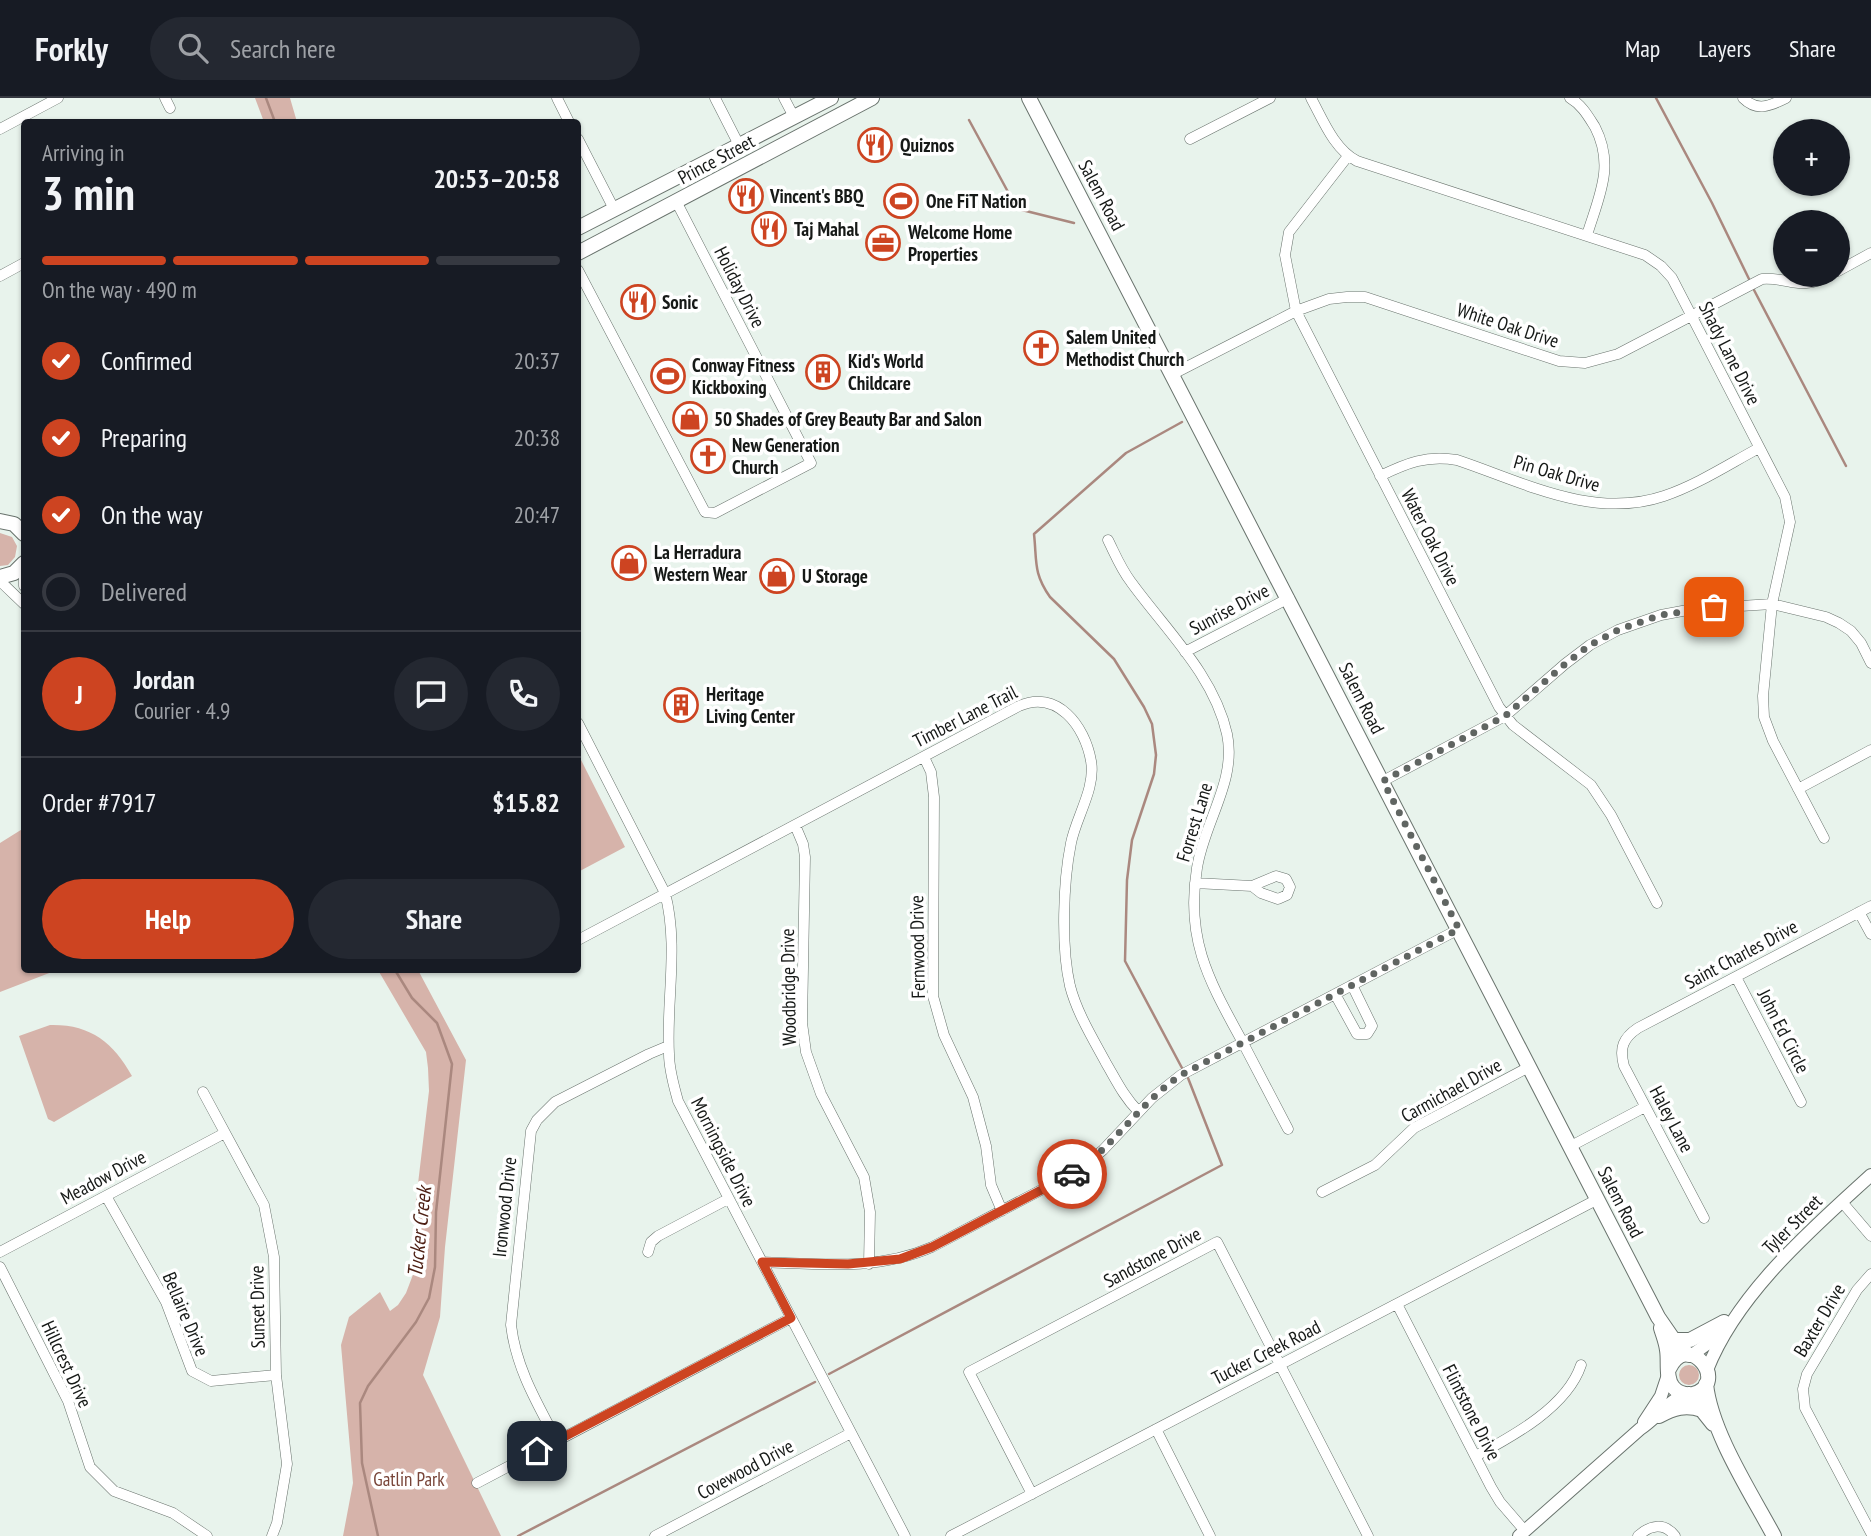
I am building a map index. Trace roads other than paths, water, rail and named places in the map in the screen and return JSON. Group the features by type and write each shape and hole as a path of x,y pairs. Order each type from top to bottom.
{"main road":[{"name":"Prince Street","path":"581,226 831,98"},
{"path":"844,113 851,98"},
{"name":"Prince Street","path":"581,246 682,198 872,98"},
{"name":"Salem Road","path":"1029,98 1658,1317 1674,1340 1690,1355"},
{"path":"682,198 696,182 735,160 739,155 739,145"},
{"path":"682,198 687,181 719,164 723,160 723,153"},
{"path":"581,245 614,221 614,209"},
{"path":"581,245 600,223 600,216"},
{"path":"0,579 21,567"},
{"name":"Salem Road","path":"1658,1317 1667,1347 1669,1372"},
{"path":"1674,1340 1690,1340 1724,1322"},
{"path":"1721,1434 1686,1394 1671,1385 1669,1372 1676,1359 1690,1355 1701,1359 1707,1377 1708,1399 1721,1434 1774,1536"},
{"path":"1686,1394 1696,1393 1707,1377"},
{"path":"1659,1416 1691,1406 1702,1410"}],"street":[{"path":"0,129 58,98"},
{"path":"556,98 567,119"},
{"path":"715,98 739,145"},
{"path":"784,98 794,117"},
{"path":"1190,139 1270,98"},
{"path":"1311,98 1326,127 1348,156"},
{"path":"1570,98 1583,108 1591,120 1605,154 1606,169 1587,235"},
{"path":"1743,98 1753,106 1763,107 1786,98"},
{"path":"581,145 614,209"},
{"name":"Shady Lane Drive","path":"1348,156 1645,256 1661,266 1672,278 1785,497 1790,522 1772,604 1763,696 1764,717 1768,730 1824,838"},
{"name":"Water Oak Drive","path":"1348,156 1289,232 1285,255 1296,311 1505,716 1591,785 1611,815 1657,903"},
{"name":"Holiday Drive","path":"581,277 701,507 709,514 811,463 682,198"},
{"path":"1850,264 1871,253"},
{"path":"0,276 21,265"},
{"name":"White Oak Drive","path":"1173,374 1296,311 1329,299 1365,298 1559,361 1578,363 1601,360 1618,354 1762,279 1773,278"},
{"name":"Pin Oak Drive","path":"1380,476 1429,457 1444,458 1570,498 1607,505 1628,504 1667,495 1759,447"},
{"name":"Forrest Lane","path":"1108,540 1129,580 1185,652 1221,713 1229,749 1225,781 1200,853 1193,911 1201,957 1211,984 1287,1129"},
{"path":"0,579 21,601"},
{"name":"Sunrise Drive","path":"1185,652 1289,598"},
{"path":"1383,781 1505,716 1590,645 1625,626 1661,615 1693,609 1772,604 1826,617 1839,623 1851,631 1871,663"},
{"name":"Timber Lane Trail","path":"581,938 1025,703 1040,701 1053,704 1065,710 1076,725 1086,743 1091,768 1069,856 1065,958 1070,987 1087,1027 1127,1100 1138,1111"},
{"name":"Morningside Drive","path":"581,729 665,893 671,915 668,1046 678,1101 905,1536"},
{"path":"1798,789 1871,750"},
{"name":"Fernwood Drive","path":"924,757 931,772 934,797 933,996 944,1035 973,1097 986,1146 991,1185 1002,1211"},
{"name":"Woodbridge Drive","path":"795,825 805,857 802,1023 806,1052 821,1094 864,1177 870,1213 869,1264"},
{"path":"1195,883 1252,887"},
{"name":"Saint Charles Drive","path":"1628,1035 1871,906"},
{"path":"1859,912 1871,934"},
{"path":"762,1262 869,1264 916,1255 1090,1162 1138,1111 1181,1075 1459,929"},
{"name":"John Ed Circle","path":"1736,977 1801,1102"},
{"path":"1335,994 1355,1031 1360,1035 1367,1034 1372,1026 1352,985"},
{"name":"Haley Lane","path":"1628,1035 1623,1042 1622,1057 1645,1107 1704,1218"},
{"name":"Ironwood Drive","path":"557,1441 522,1374 511,1325 531,1130 555,1102 668,1046"},
{"name":"Carmichael Drive","path":"1322,1192 1374,1165 1413,1128 1530,1067"},
{"name":"Sunset Drive","path":"202,1092 264,1205 274,1256 276,1375 287,1464 277,1523 272,1536"},
{"path":"1571,1146 1645,1107"},
{"name":"Meadow Drive","path":"0,1252 223,1133"},
{"name":"Tyler Street","path":"1690,1355 1707,1344 1724,1322 1745,1304 1799,1242 1871,1175"},
{"name":"Bellaire Drive","path":"106,1196 166,1302 192,1371 211,1381 276,1375"},
{"path":"648,1252 651,1242 658,1236 728,1199"},
{"name":"Tucker Creek Road","path":"951,1536 1598,1199"},
{"path":"1842,1202 1871,1236"},
{"name":"Sandstone Drive","path":"1032,1494 969,1372 1217,1242 1368,1536"},
{"name":"Hillcrest Drive","path":"0,1267 68,1401 90,1467 114,1491 173,1513 207,1536"},
{"name":"Baxter Drive","path":"1871,1273 1857,1290 1814,1362 1802,1389 1805,1408 1871,1533"},
{"name":"Flintstone Drive","path":"1397,1304 1500,1502 1522,1533"},
{"name":"Tyler Street","path":"1707,1377 1745,1304"},
{"path":"477,1483 791,1318"},
{"path":"1476,1456 1534,1420 1576,1380 1581,1365"},
{"path":"1640,1429 1661,1396 1669,1372"},
{"path":"1522,1533 1640,1429 1659,1416 1664,1408 1686,1394"},
{"path":"1156,1429 1210,1536"},
{"name":"Covewood Drive","path":"654,1536 851,1433"},
{"path":"1637,1536 1645,1530 1660,1526 1675,1536"}],"waterway":[{"name":"Tucker Creek","path":"266,98 274,119"},
{"path":"1656,98 1749,279"},
{"path":"969,120 1014,203 1022,210 1074,223"},
{"path":"1754,290 1846,466"},
{"path":"1182,422 1126,453 1034,534 1037,567 1045,589 1114,659 1152,724 1156,755 1154,774 1132,840 1127,880 1125,961 1182,1068"},
{"name":"Tucker Creek","path":"378,1536 362,1463 360,1403 368,1386 416,1322 429,1298 435,1267 436,1212 452,1064 437,1023 412,998 397,973"},
{"path":"829,1374 1222,1165 1188,1078"},
{"path":"518,1536 815,1382"}],"place":[{"name":"Quiznos","path":"875,145"},
{"name":"Vincent's BBQ","path":"746,196"},
{"name":"One FiT Nation","path":"901,201"},
{"name":"Taj Mahal","path":"769,229"},
{"name":"Welcome Home Properties","path":"883,243"},
{"name":"Sonic","path":"638,302"},
{"name":"Salem United Methodist Church","path":"1041,348"},
{"name":"Kid's World Childcare","path":"823,372"},
{"name":"Conway Fitness Kickboxing","path":"668,376"},
{"name":"50 Shades of Grey Beauty Bar and Salon","path":"690,419"},
{"name":"New Generation Church","path":"708,456"},
{"name":"La Herradura Western Wear","path":"629,563"},
{"name":"U Storage","path":"777,576"},
{"name":"Heritage Living Center","path":"681,705"}],"park label":[{"name":"Gatlin Park","path":"409,1479"}]}
